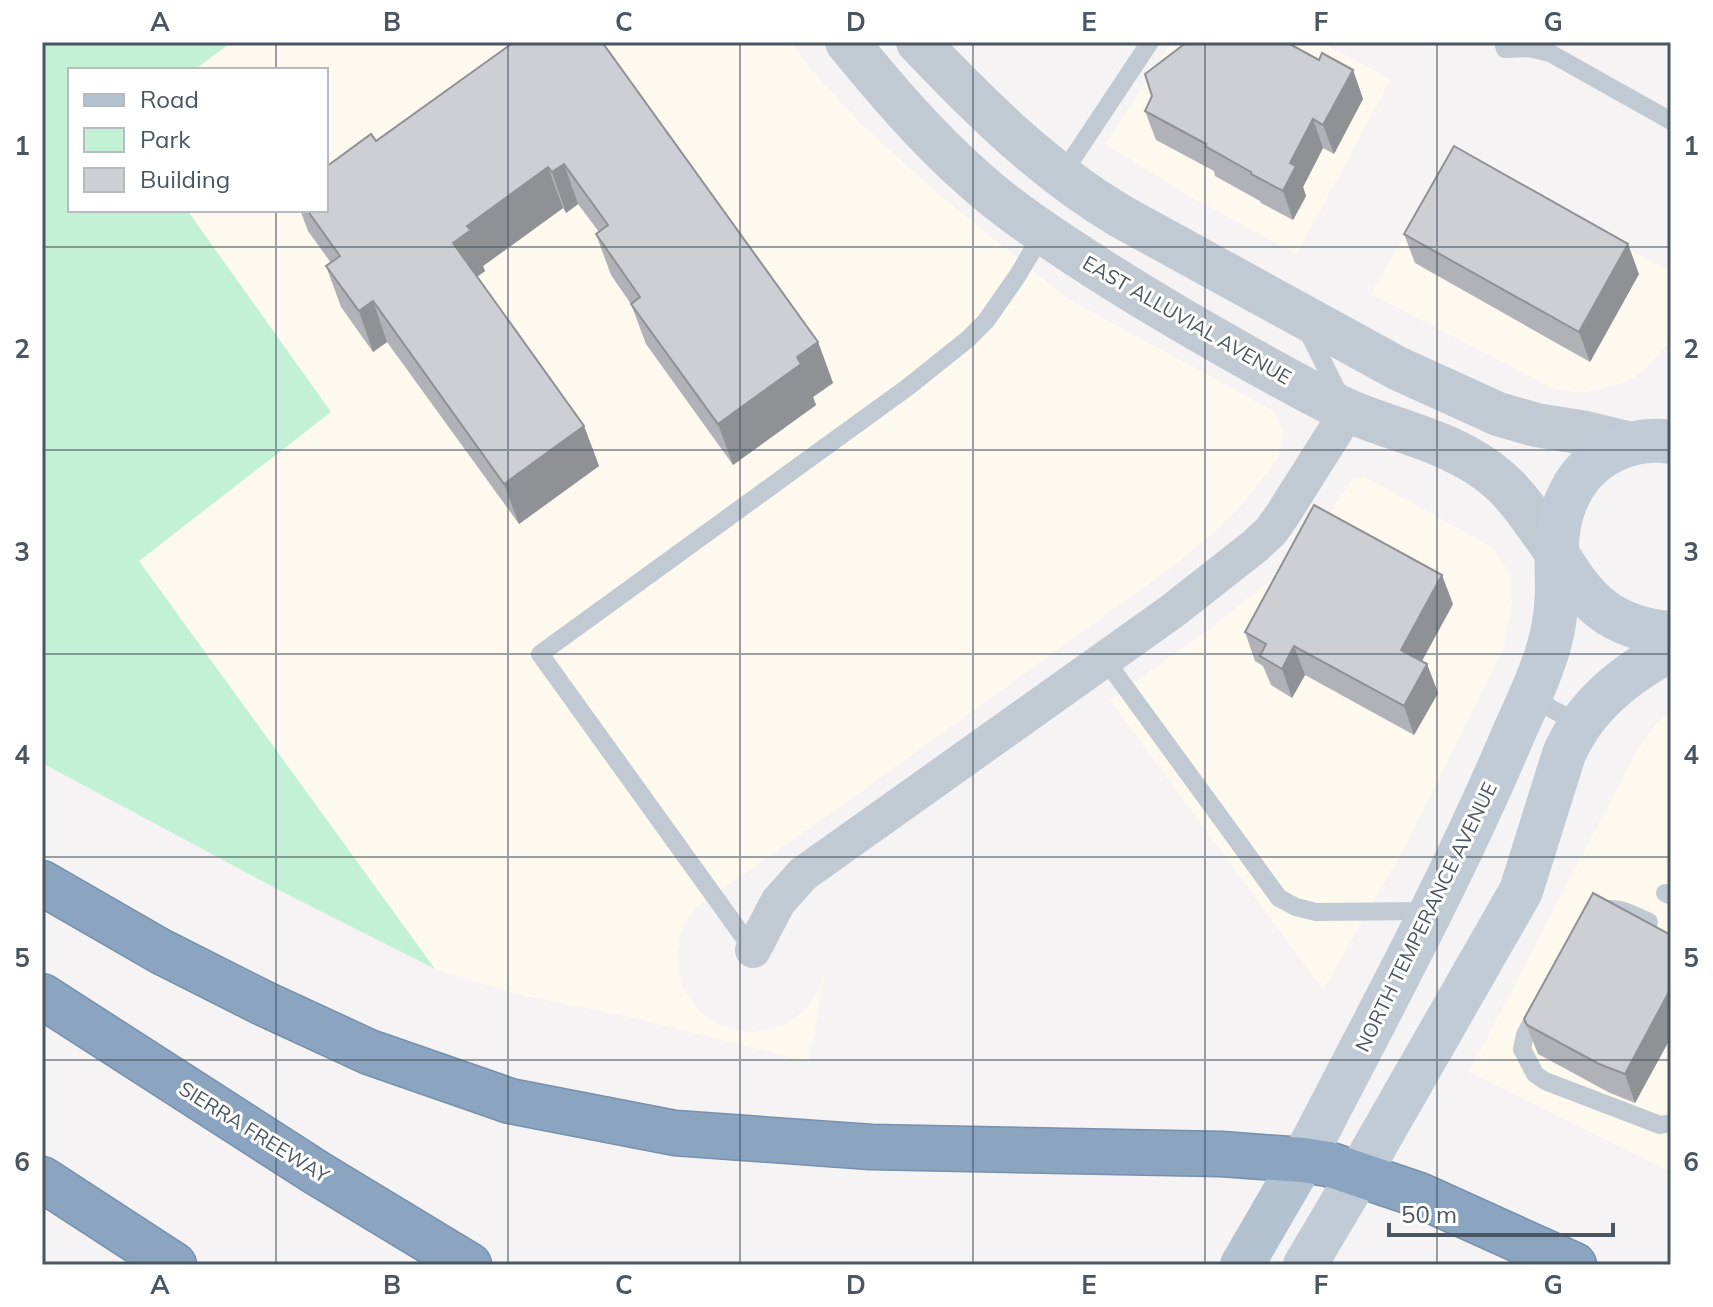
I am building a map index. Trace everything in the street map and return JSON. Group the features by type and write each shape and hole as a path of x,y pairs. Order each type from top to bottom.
{"highway":[{"path":"42,883 160,951 263,1003 369,1052 510,1101 675,1133 871,1147 1221,1154 1303,1160 1328,1164 1419,1195 1574,1265"},
{"name":"SIERRA FREEWAY","path":"42,996 317,1173 469,1265"},
{"path":"42,1179 174,1265"}],"main road":[{"path":"1651,443 1656,432 1671,421"},
{"name":"NORTH TEMPERANCE AVENUE","path":"1242,1265 1303,1160 1432,911 1488,794 1543,664 1555,620 1557,529 1564,505 1577,481 1595,461 1608,452 1651,443"},
{"path":"1556,551 1582,591 1601,609 1630,626 1671,633"},
{"path":"1305,1265 1521,891 1572,736 1617,683 1671,649"}],"street":[{"name":"EAST ALLUVIAL AVENUE","path":"847,42 935,143 977,182 1043,233 1152,302 1348,411 1452,450 1482,466 1513,493 1556,551"},
{"path":"918,42 969,96 1092,199 1397,368 1498,414 1536,425 1651,443"},
{"path":"753,950 778,902 803,874 1171,612 1255,546 1271,531 1348,411"}],"lane":[{"path":"1061,176 1150,42"},
{"path":"1503,42 1505,49 1529,48 1550,53 1671,121"},
{"path":"753,950 540,654 958,348 986,321 1043,233"},
{"path":"1300,314 1348,411"},
{"path":"1104,658 1279,898 1296,907 1316,912 1432,911"},
{"path":"1529,697 1580,724"},
{"path":"1589,917 1609,908 1625,910 1649,922"},
{"path":"1547,993 1525,1035 1522,1049 1535,1074 1545,1081 1660,1125 1671,1123"}],"shaded area":[{"path":"232,42 791,42 808,66 863,126 942,197 1068,299 1272,410 1284,432 1279,457 1223,524 1176,564 697,907 686,921 677,954 683,987 704,1015 735,1030 769,1030 786,1024 812,1002 825,970 809,1062 620,1015 516,994 435,969 138,561 331,412 188,212 328,212 328,68 197,68"},
{"path":"1172,42 1320,42 1391,79 1297,254 1194,199 1105,144"},
{"path":"1450,155 1671,272 1671,339 1633,379 1582,393 1554,389 1371,294"},
{"path":"1365,477 1494,548 1509,574 1512,602 1504,646 1406,845 1323,990 1110,700 1216,624 1278,574 1317,533 1352,479"},
{"path":"1671,710 1671,1172 1469,1072 1636,752 1656,724"}],"green space":[{"path":"42,42 232,42 197,68 68,68 68,212 188,212 331,412 139,561 435,969 275,888 42,763"}],"building":[{"path":"514,42 602,42 818,342 797,357 801,364 718,424 631,304 640,297 596,234 608,225 564,164 552,172 548,167 467,226 471,230 453,243 584,426 504,484 373,301 359,311 326,266 340,256 308,212 328,212 328,166 371,134 376,141"},
{"path":"1187,42 1286,42 1319,60 1322,53 1353,70 1323,125 1313,119 1290,163 1296,166 1283,191 1145,111 1152,96 1145,74"},
{"path":"1454,146 1628,244 1579,332 1404,234"},
{"path":"1314,505 1442,575 1401,650 1427,664 1404,706 1294,646 1282,669 1260,656 1266,644 1245,632"},
{"path":"1593,893 1671,935 1671,988 1625,1074 1599,1064 1527,1025 1524,1019"}]}
